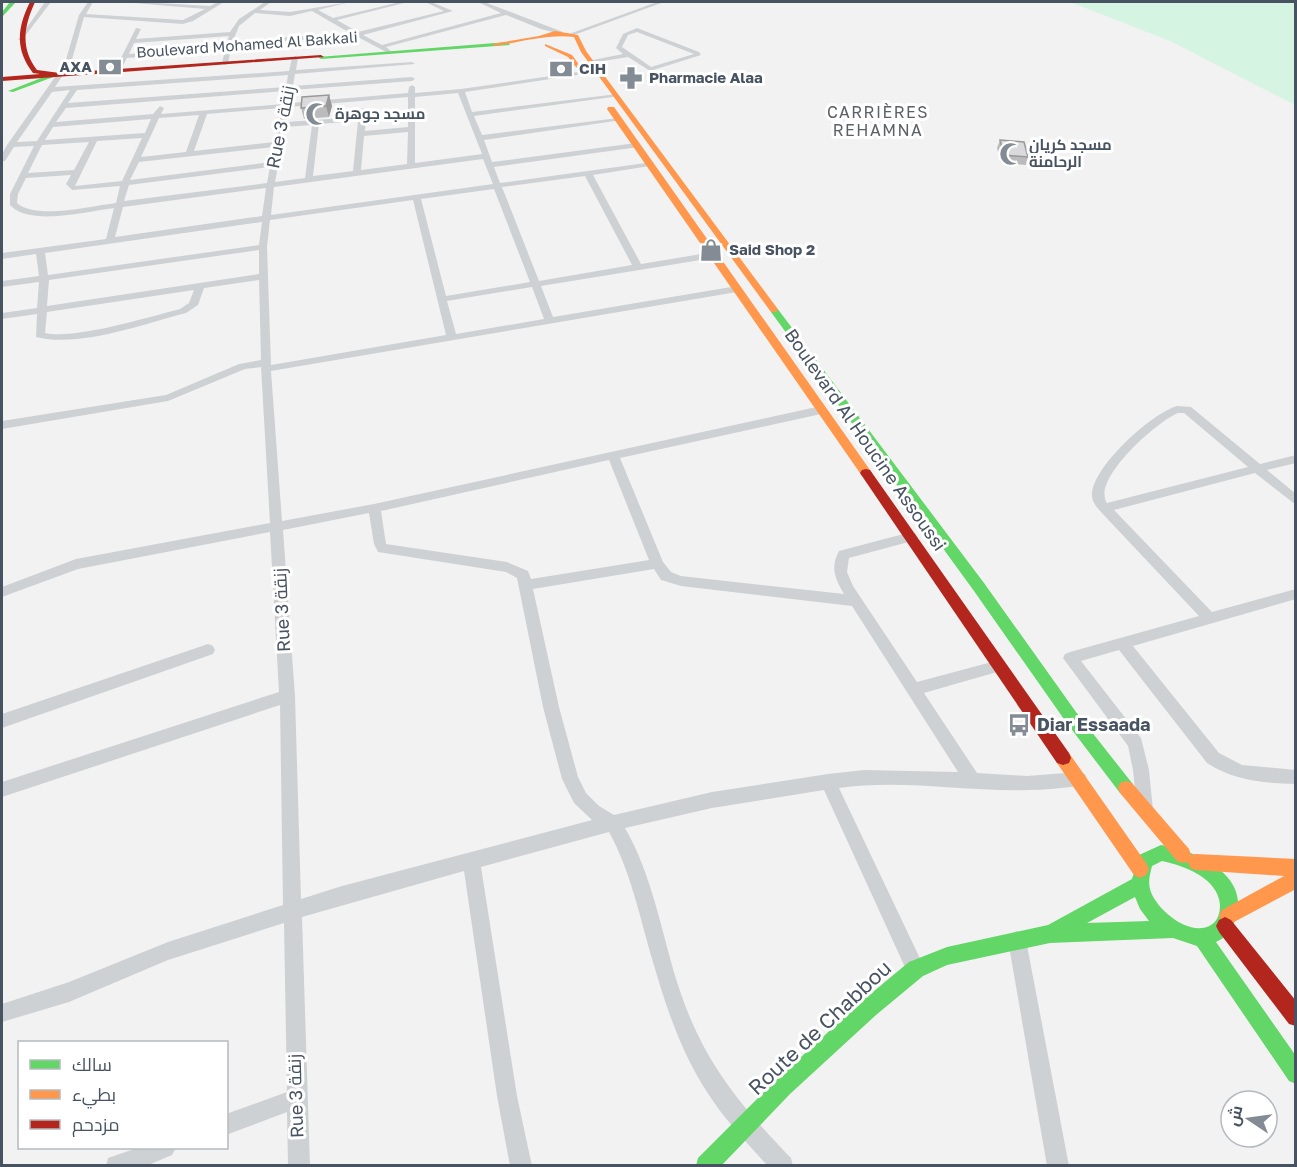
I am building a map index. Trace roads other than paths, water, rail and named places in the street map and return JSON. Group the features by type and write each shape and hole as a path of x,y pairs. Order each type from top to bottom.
{"main road":[{"path":"2,5 5,2"},
{"path":"2,15 13,2"},
{"path":"2,31 25,2"},
{"path":"32,2 23,21 20,39 21,52 35,72 59,74"},
{"name":"Boulevard Mohamed Al Bakkali","path":"2,79 225,63 293,65 385,49 412,57 543,38 566,45 569,36"},
{"name":"Boulevard Al Houcine Assoussi","path":"569,36 603,98 618,120 911,537 1140,869"},
{"name":"Boulevard Al Houcine Assoussi","path":"543,38 587,66 617,96 979,586 1071,717 1145,812 1183,855"},
{"path":"6,94 23,77 27,62"},
{"path":"6,94 59,74"},
{"path":"1296,879 1227,921 1219,932 1202,937 1182,934 1172,929 1150,909 1139,885 1140,869 1145,861 1161,853 1183,855 1206,869 1222,887 1229,907 1227,921 1296,1017"},
{"path":"1196,862 1296,868"},
{"name":"Route de Chabbou","path":"1050,934 1139,885"},
{"name":"Route de Chabbou","path":"705,1166 792,1079 869,1008 916,969 947,956 1050,934 1172,929"},
{"path":"1202,937 1296,1074"}],"street":[{"path":"20,39 48,2"},
{"path":"2,159 70,59 82,15 90,2"},
{"path":"130,18 137,2 210,8"},
{"path":"172,5 178,2"},
{"path":"82,15 187,21 221,2"},
{"path":"225,63 233,30 252,11 268,2"},
{"path":"299,12 313,2"},
{"path":"252,11 290,14 348,2"},
{"path":"332,20 405,2"},
{"path":"427,2 457,15"},
{"name":"Boulevard Al Houcine Assoussi","path":"480,2 507,13 543,38"},
{"path":"569,36 661,2"},
{"path":"314,10 385,49 473,21 507,13"},
{"path":"125,56 358,34 449,11"},
{"path":"289,22 290,14"},
{"path":"465,18 473,21"},
{"path":"187,21 185,27 189,29 233,30"},
{"path":"118,70 138,29"},
{"path":"133,41 233,30"},
{"path":"50,124 461,92 587,66 627,55 650,69 698,55 637,30 627,33 620,47 627,55"},
{"path":"288,31 288,39"},
{"path":"48,90 171,81 293,65 412,57 411,166"},
{"name":"Rue 3 زنقة","path":"293,65 270,186 263,247 265,366 278,525 287,696 299,1166"},
{"path":"110,241 125,183 178,66"},
{"path":"63,106 412,79"},
{"path":"75,88 50,124 22,176 14,194 13,203 16,208 24,211 56,213 486,156"},
{"path":"461,92 550,322"},
{"path":"220,110 224,94"},
{"path":"470,114 617,96"},
{"path":"357,174 364,99"},
{"path":"189,154 204,112"},
{"path":"281,125 362,119"},
{"path":"479,138 618,120"},
{"path":"309,180 316,123"},
{"path":"361,134 411,129"},
{"path":"11,145 147,135"},
{"path":"94,139 70,186 74,189 274,164"},
{"path":"136,160 278,144"},
{"path":"490,165 636,144"},
{"path":"2,256 589,175 650,164"},
{"path":"22,176 76,172"},
{"path":"589,175 638,268"},
{"path":"417,198 452,339"},
{"path":"2,284 263,247"},
{"path":"40,251 44,278 40,335 58,339 189,309 196,301 200,285"},
{"path":"442,299 713,255"},
{"path":"2,316 264,276"},
{"path":"2,425 168,398 243,366 265,366 452,339 737,289"},
{"path":"1209,618 1099,502 1098,491 1107,473 1141,434 1158,418 1175,407 1187,410 1296,501"},
{"path":"2,592 76,564 374,508 821,410"},
{"path":"613,456 662,573 674,580 856,601"},
{"path":"1104,508 1296,459"},
{"path":"374,508 380,544 383,549 512,568 521,573 551,707 570,779 579,798 593,813 613,823 625,844 669,983 689,1037 712,1081 746,1126 783,1166"},
{"path":"911,537 844,554 840,560 840,572 856,601 972,780"},
{"path":"525,585 657,564"},
{"path":"1145,812 1141,770 1135,744 1070,658 1296,594"},
{"path":"1122,643 1213,758 1228,769 1247,774 1296,777"},
{"path":"2,721 208,650"},
{"path":"915,689 999,666"},
{"path":"2,790 287,696"},
{"path":"2,1013 69,992 168,951 291,911 613,823 741,795 828,781 884,777 1027,783 1079,779"},
{"path":"828,781 916,969"},
{"path":"471,861 505,1085 522,1166"},
{"path":"1017,940 1058,1166"},
{"path":"228,1124 296,1100"},
{"path":"116,1166 162,1149"}],"place":[{"name":"AXA","path":"110,67"},
{"name":"CIH","path":"561,69"},
{"name":"Pharmacie Alaa","path":"631,78"},
{"name":"مسجد جوهرة","path":"317,114"},
{"name":"مسجد كريان الرحامنة","path":"1011,154"},
{"name":"Said Shop 2","path":"711,250"},
{"name":"Diar Essaada","path":"1019,725"}],"district":[{"name":"CARRIÈRES REHAMNA","path":"878,121"}]}
